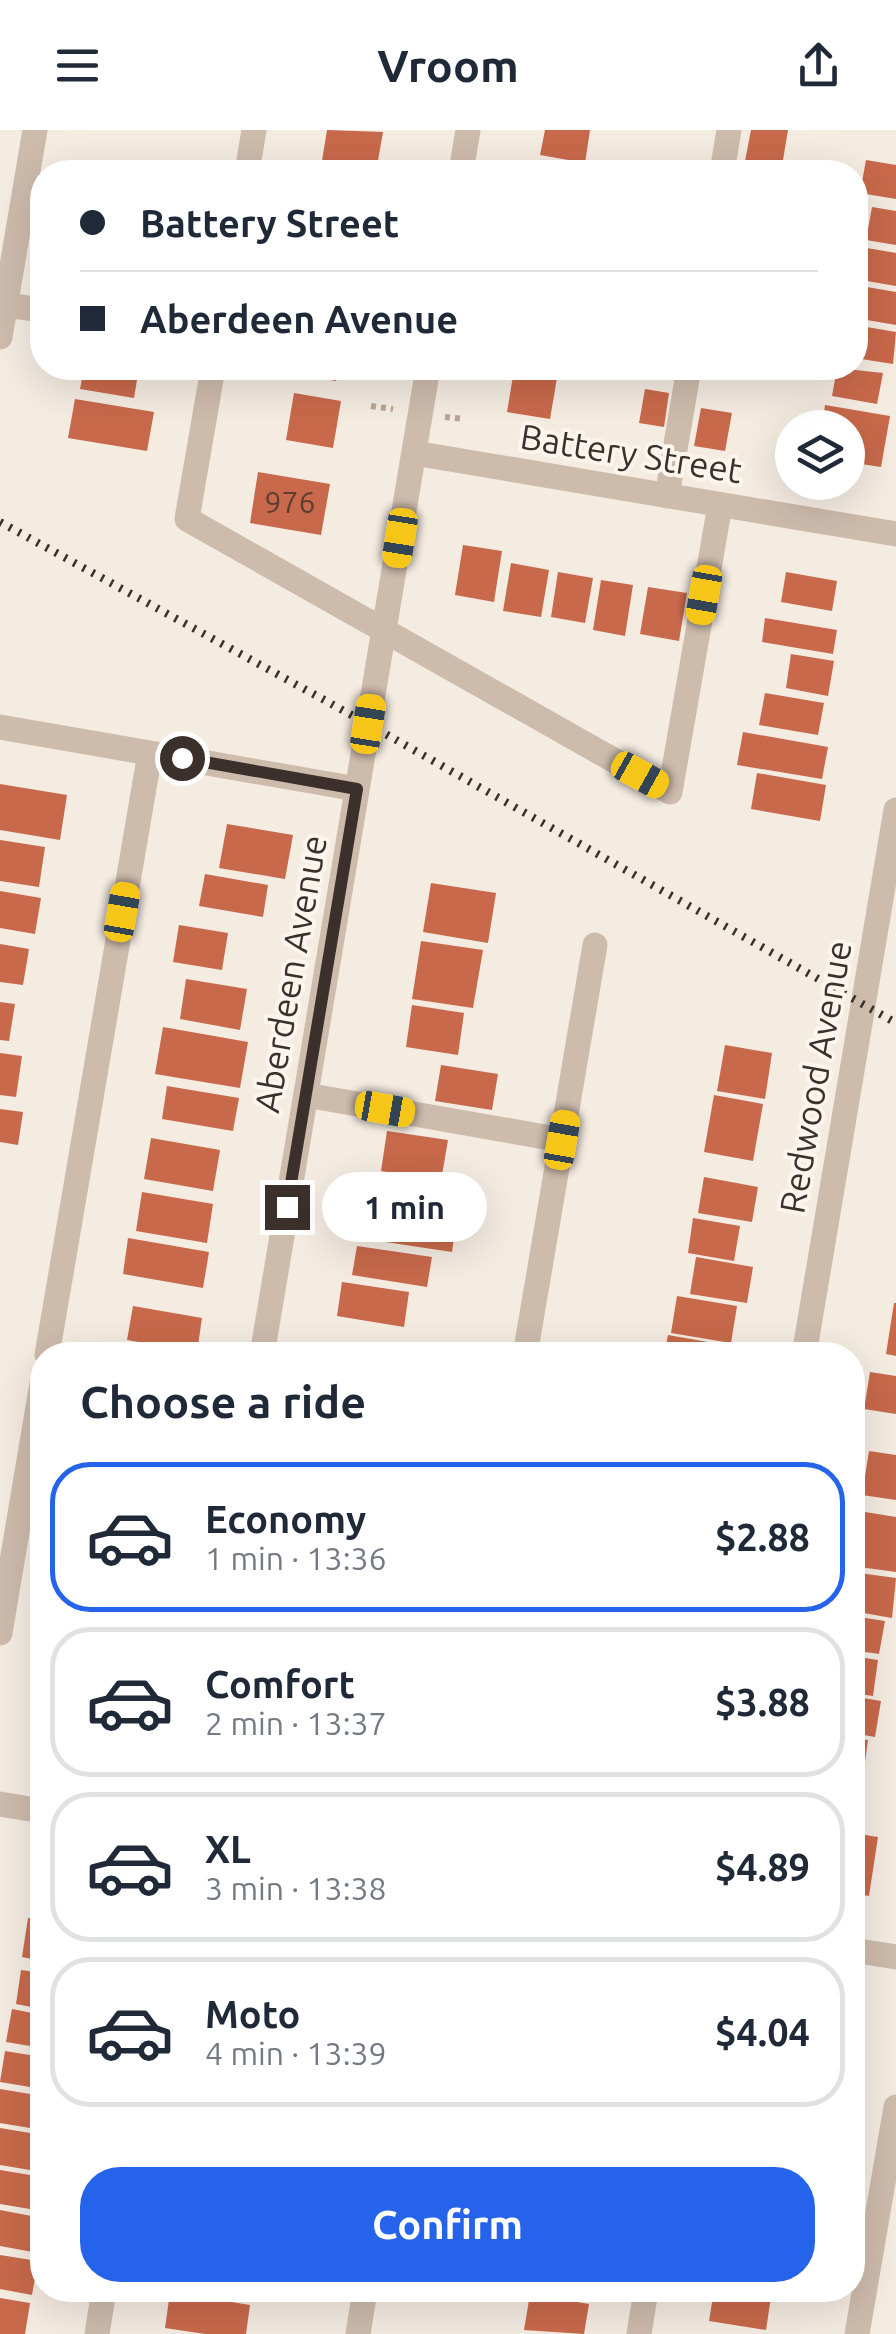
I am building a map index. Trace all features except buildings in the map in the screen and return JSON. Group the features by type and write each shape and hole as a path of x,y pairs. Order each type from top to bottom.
{"street":[{"path":"30,160 35,130"},
{"path":"249,160 254,130"},
{"path":"463,160 468,130"},
{"path":"724,160 729,130"},
{"path":"0,337 30,160"},
{"path":"6,305 30,308"},
{"path":"211,380 187,519 670,792 720,504"},
{"name":"Aberdeen Avenue","path":"264,1342 426,380"},
{"path":"667,496 687,380"},
{"name":"Battery Street","path":"414,454 896,534"},
{"path":"0,727 357,789"},
{"path":"49,1342 150,753"},
{"name":"Redwood Avenue","path":"806,1342 896,810"},
{"path":"527,1342 595,945"},
{"path":"306,1096 562,1140"},
{"path":"0,1633 30,1454"},
{"path":"0,1804 30,1809"},
{"path":"865,1952 896,1957"},
{"path":"865,2287 896,2106"},
{"path":"97,2334 102,2302"},
{"path":"358,2334 363,2302"},
{"path":"639,2334 644,2302"},
{"path":"857,2334 862,2302"}],"railway":[{"path":"0,522 368,724 896,1023"}],"route":[{"path":"182,758 357,789 287,1207"}]}
